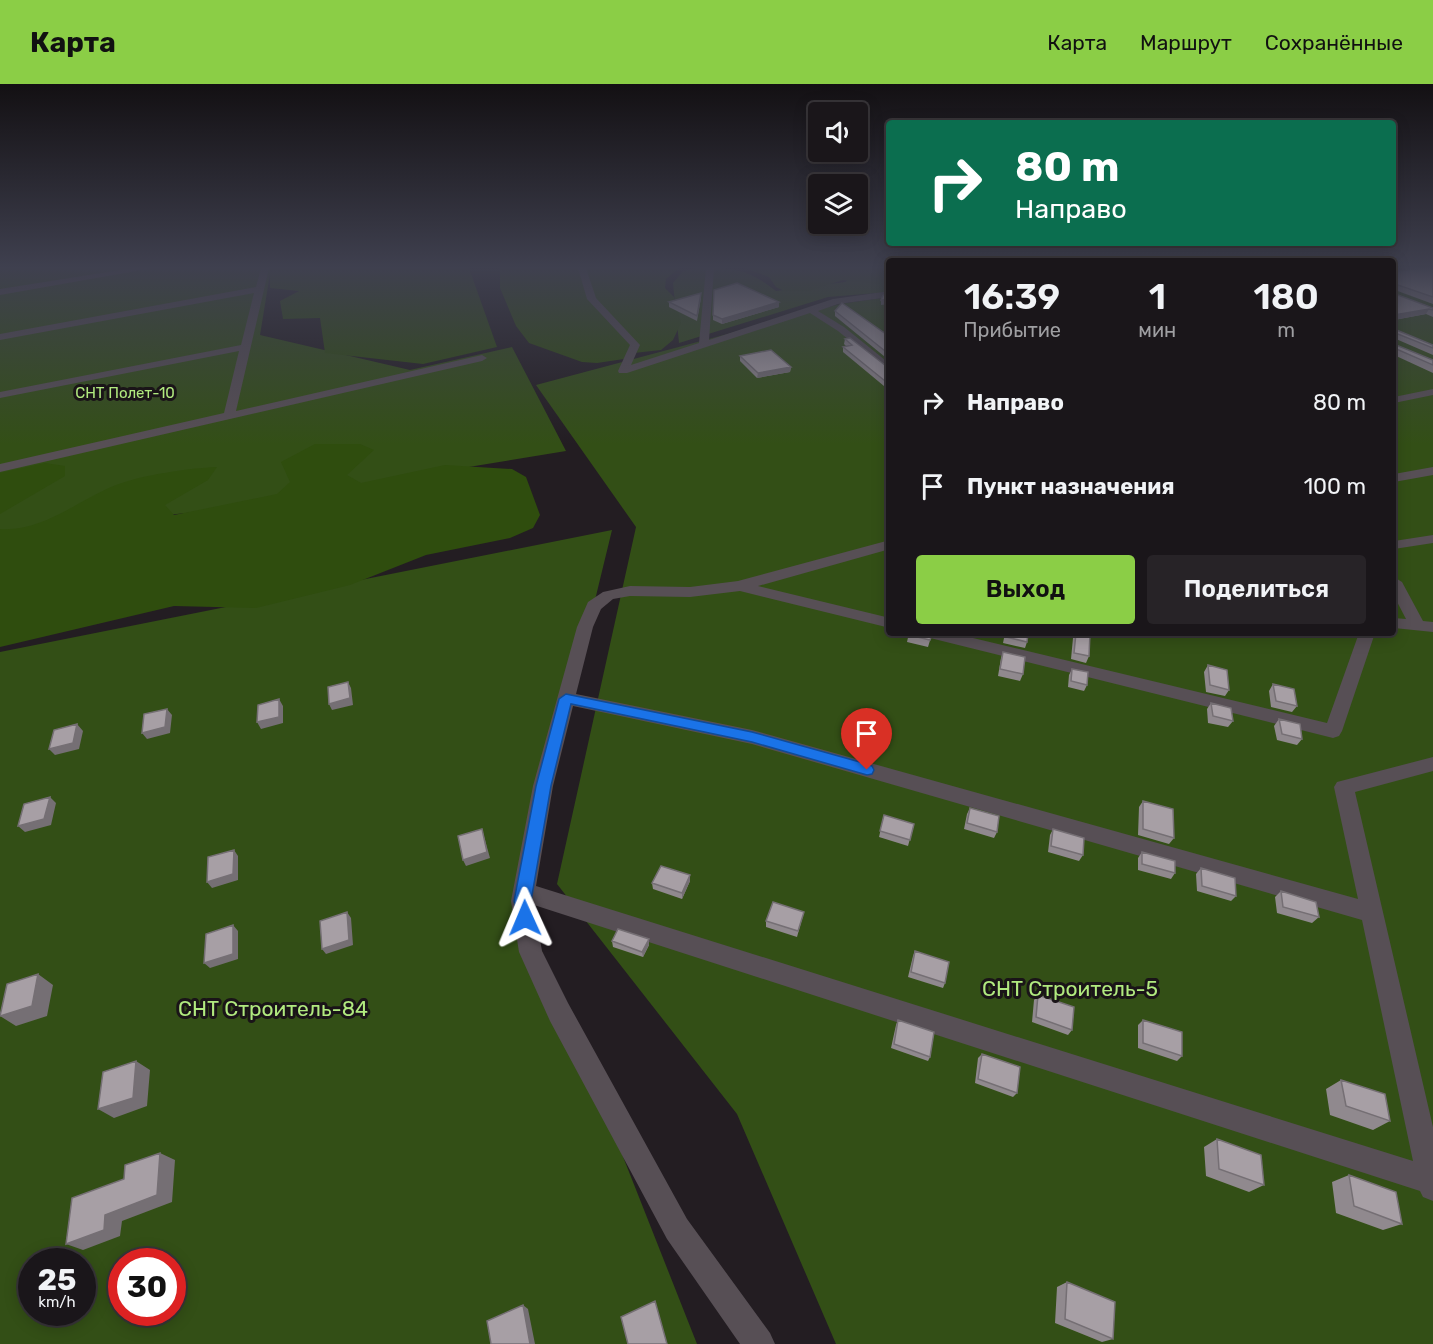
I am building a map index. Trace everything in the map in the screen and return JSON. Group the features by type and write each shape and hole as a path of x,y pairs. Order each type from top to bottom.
{"street":[{"path":"0,337 55,327"},
{"path":"229,415 251,327"},
{"path":"617,327 634,345 623,371 757,327"},
{"path":"704,344 705,327"},
{"path":"838,327 886,367"},
{"path":"0,395 246,347"},
{"path":"0,468 482,358"},
{"path":"1396,400 1433,392"},
{"path":"1396,411 1433,404"},
{"path":"1396,478 1433,471"},
{"path":"1396,545 1433,539"},
{"path":"759,1344 677,1229 559,1012 531,952 522,901 543,786 585,627 594,606 608,595 630,591 690,592 739,586 886,545"},
{"path":"1396,585 1425,626"},
{"path":"739,586 886,622"},
{"path":"1396,623 1425,626"},
{"path":"942,636 1333,731 1366,636"},
{"path":"566,699 752,737 1372,913"},
{"path":"1432,1184 1344,787 1433,764"},
{"path":"524,892 1432,1184"}],"green space":[{"name":"СНТ Полет-10","path":"0,327 261,327 260,335 410,370 512,347 566,451 186,513 0,533"},
{"path":"321,327 490,327 497,347 423,364 325,353"},
{"path":"517,327 679,327 673,340 661,350 634,353 624,359 597,363 582,362 529,343"},
{"path":"677,327 731,327 679,343"},
{"name":"СНТ Строитель-5","path":"754,327 886,327 886,636 1396,636 1396,327 1433,327 1433,1344 836,1344 737,1114 557,884 636,527 536,385"},
{"path":"315,444 360,444 374,450 347,475 361,483 445,465 512,469 526,477 540,515 533,528 510,538 426,555 350,585 256,608 174,606 0,647 0,529 31,526 116,485 180,470 217,467 208,480 165,505 174,515 277,494 290,482 281,462"},
{"path":"45,463 65,466 65,476 0,514 0,473"},
{"name":"СНТ Строитель-84","path":"612,530 522,901 697,1344 0,1344 0,652"}],"building":[{"path":"855,327 876,327 886,334 886,352"},
{"path":"1396,330 1433,345 1433,348 1398,334 1396,335"},
{"path":"850,338 886,366 886,382 843,347 852,345 845,339"},
{"path":"1396,345 1433,360 1433,365 1396,349"},
{"path":"771,350 791,367 758,373 740,356"},
{"path":"913,636 931,636 930,640"},
{"path":"1006,636 1028,636 1027,642"},
{"path":"1076,636 1090,636 1089,656 1074,653"},
{"path":"1003,652 1025,657 1023,674 1000,669"},
{"path":"1208,665 1227,670 1229,690 1210,685"},
{"path":"1072,669 1088,672 1087,685 1071,681"},
{"path":"348,682 350,698 329,704 328,687"},
{"path":"1273,684 1294,689 1297,706 1276,701"},
{"path":"279,699 279,717 257,722 258,705"},
{"path":"1211,703 1231,708 1233,721 1213,716"},
{"path":"167,709 165,727 142,733 144,714"},
{"path":"1279,719 1300,724 1302,739 1282,734"},
{"path":"77,724 73,743 49,749 54,730"},
{"path":"50,797 44,819 18,826 24,804"},
{"path":"1143,801 1173,809 1174,838 1143,829"},
{"path":"970,808 999,816 997,832 967,823"},
{"path":"884,815 914,824 910,840 880,831"},
{"path":"482,829 487,852 463,860 458,836"},
{"path":"1053,829 1084,838 1083,855 1051,846"},
{"path":"234,850 233,874 207,882 208,857"},
{"path":"1142,852 1175,861 1175,873 1142,864"},
{"path":"661,866 690,875 682,893 652,883"},
{"path":"1201,868 1235,878 1236,896 1202,886"},
{"path":"1281,891 1316,902 1319,917 1283,907"},
{"path":"773,902 804,912 798,931 766,921"},
{"path":"347,912 349,940 322,949 320,921"},
{"path":"233,925 233,954 204,963 206,934"},
{"path":"618,929 649,939 642,952 612,941"},
{"path":"915,951 949,962 945,983 911,972"},
{"path":"38,974 32,1006 0,1016 7,984"},
{"path":"1038,995 1074,1007 1072,1030 1036,1017"},
{"path":"898,1020 934,1032 930,1057 894,1044"},
{"path":"1143,1020 1182,1032 1182,1056 1143,1043"},
{"path":"982,1054 1020,1067 1017,1093 978,1079"},
{"path":"136,1061 133,1098 98,1109 103,1072"},
{"path":"1341,1080 1385,1094 1390,1121 1346,1106"},
{"path":"1217,1139 1261,1155 1264,1185 1219,1169"},
{"path":"160,1153 157,1195 105,1215 104,1230 66,1244 72,1198 124,1179 125,1165"},
{"path":"1349,1175 1396,1192 1402,1224 1354,1206"},
{"path":"1067,1282 1115,1302 1113,1339 1065,1319"},
{"path":"655,1301 667,1344 628,1344 621,1317"},
{"path":"523,1305 530,1344 491,1344 487,1321"}],"route":[{"path":"525,918 522,901 543,786 566,699 752,737 867,770"}]}
